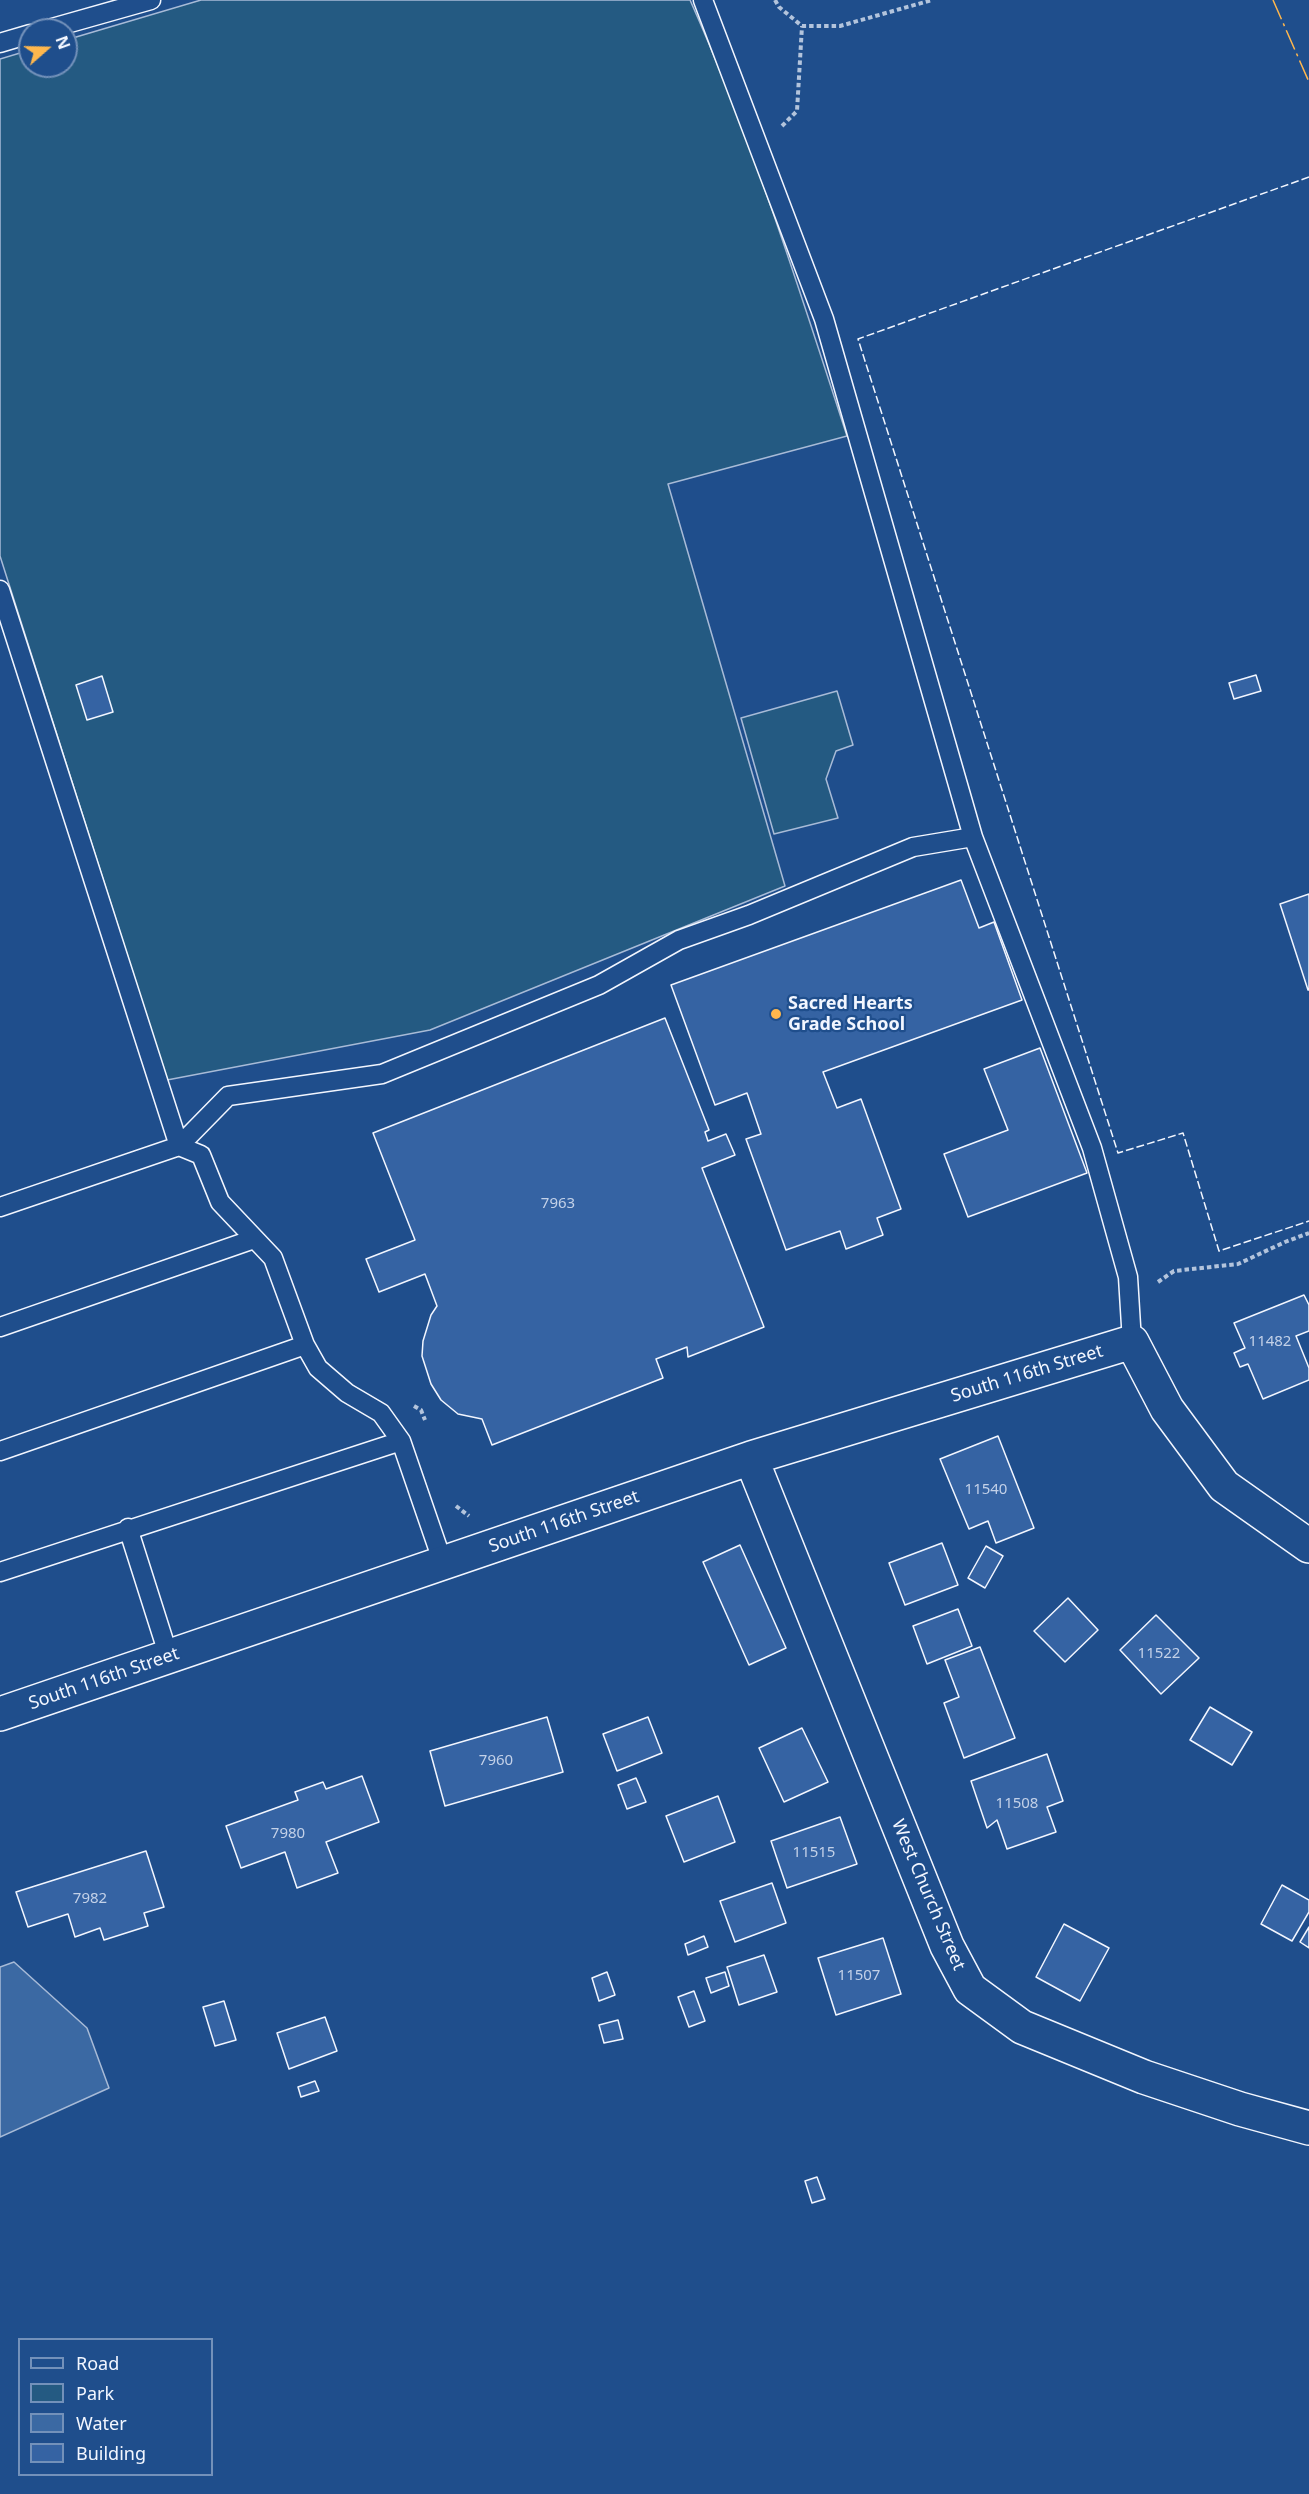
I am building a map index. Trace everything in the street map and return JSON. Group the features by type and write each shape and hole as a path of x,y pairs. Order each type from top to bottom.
{"street":[{"name":"South 116th Street","path":"0,1714 751,1458 1132,1342"},
{"path":"1132,1342 1167,1409 1224,1486 1309,1546"},
{"name":"West Church Street","path":"751,1458 947,1946 970,1989 1022,2027 1144,2077 1240,2109 1309,2128"}],"lane":[{"path":"78,21 151,0"},
{"path":"703,0 824,319 973,837 1092,1148 1128,1277 1132,1342"},
{"path":"0,43 18,38"},
{"path":"0,590 179,1146 201,1155 220,1202 273,1258 305,1345 318,1368 347,1393 381,1413 401,1441 443,1563"},
{"path":"0,1207 179,1146 228,1096 381,1074 599,986 679,940 748,915 913,847 973,837"},
{"path":"0,1327 254,1239"},
{"path":"0,1450 305,1345"},
{"path":"0,1572 128,1528 401,1441"},
{"path":"128,1528 169,1656"}],"path":[{"path":"775,0 779,7 802,26 840,26 932,0"},
{"path":"760,148 797,111 802,26"},
{"path":"1155,1284 1174,1271 1238,1264 1309,1233"},
{"path":"411,1405 421,1410 425,1421"},
{"path":"453,1498 457,1509 475,1519"}],"green space":[{"path":"201,0 690,0 755,161 847,436 668,484 785,886 430,1030 167,1080 0,556 0,59 18,54 18,78 78,78 78,36"},
{"path":"837,691 853,745 836,751 826,779 838,818 774,834 741,718"}],"water":[{"path":"14,1962 87,2028 109,2088 0,2137 0,1967"}],"building":[{"path":"1256,675 1261,691 1234,699 1229,683"},
{"path":"102,676 113,712 87,720 76,685"},
{"path":"961,880 979,928 994,922 1022,1000 823,1072 837,1108 861,1099 901,1209 877,1218 883,1235 846,1249 840,1231 786,1250 746,1139 761,1134 747,1093 715,1105 671,985"},
{"path":"1309,894 1309,990 1308,990 1280,904"},
{"path":"665,1018 709,1130 705,1132 708,1141 726,1134 735,1155 702,1168 764,1327 688,1357 687,1347 656,1359 663,1378 492,1445 482,1419 458,1414 441,1400 431,1384 422,1356 423,1341 431,1315 437,1306 425,1274 379,1292 366,1259 415,1240 373,1133"},
{"path":"1040,1048 1087,1173 968,1217 944,1154 1008,1130 984,1069"},
{"path":"1304,1295 1309,1305 1309,1331 1296,1336 1309,1368 1309,1380 1263,1399 1248,1364 1240,1367 1234,1353 1245,1348 1234,1323"},
{"path":"998,1436 1034,1528 996,1543 988,1521 969,1529 940,1459"},
{"path":"942,1543 958,1585 905,1605 889,1563"},
{"path":"740,1545 786,1648 749,1665 703,1562"},
{"path":"986,1546 1003,1556 985,1588 968,1578"},
{"path":"1068,1598 1098,1630 1065,1662 1034,1631"},
{"path":"958,1609 972,1646 927,1664 913,1626"},
{"path":"1156,1615 1199,1658 1161,1694 1120,1650"},
{"path":"980,1647 1015,1738 964,1758 944,1703 959,1697 945,1660"},
{"path":"1210,1707 1252,1732 1232,1765 1190,1740"},
{"path":"547,1717 563,1772 445,1806 430,1751"},
{"path":"648,1717 662,1753 617,1771 603,1734"},
{"path":"802,1728 828,1782 784,1802 759,1748"},
{"path":"1047,1754 1063,1801 1047,1807 1056,1832 1007,1849 997,1820 987,1828 971,1781"},
{"path":"362,1776 379,1822 326,1842 338,1873 297,1888 285,1852 241,1868 226,1826 298,1800 295,1792 323,1782 326,1789"},
{"path":"636,1778 646,1802 627,1809 618,1785"},
{"path":"718,1796 735,1842 684,1862 666,1816"},
{"path":"840,1817 857,1864 787,1888 771,1841"},
{"path":"146,1851 164,1907 144,1913 148,1926 104,1940 100,1928 75,1937 68,1914 28,1927 16,1892"},
{"path":"772,1883 786,1923 735,1942 720,1901"},
{"path":"1282,1885 1309,1900 1309,1912 1292,1941 1261,1924"},
{"path":"1064,1924 1109,1948 1080,2001 1036,1977"},
{"path":"1309,1927 1309,1948 1300,1942"},
{"path":"704,1936 708,1947 688,1955 685,1944"},
{"path":"883,1938 901,1994 836,2015 818,1958"},
{"path":"764,1955 777,1992 739,2005 727,1967"},
{"path":"607,1972 615,1995 599,2001 592,1978"},
{"path":"725,1972 729,1986 711,1993 706,1978"},
{"path":"694,1991 705,2021 689,2027 678,1997"},
{"path":"224,2001 236,2040 215,2046 203,2007"},
{"path":"325,2017 337,2051 289,2069 277,2033"},
{"path":"618,2020 623,2039 604,2043 599,2025"},
{"path":"315,2081 319,2091 301,2097 298,2087"},
{"path":"817,2177 825,2199 812,2203 805,2181"}],"fence":[{"path":"1309,177 858,339 1118,1153 1183,1133 1219,1251 1309,1221"}],"power":[{"path":"1273,0 1309,82"}],"place":[{"name":"Sacred Hearts Grade School","path":"776,1014"}]}
